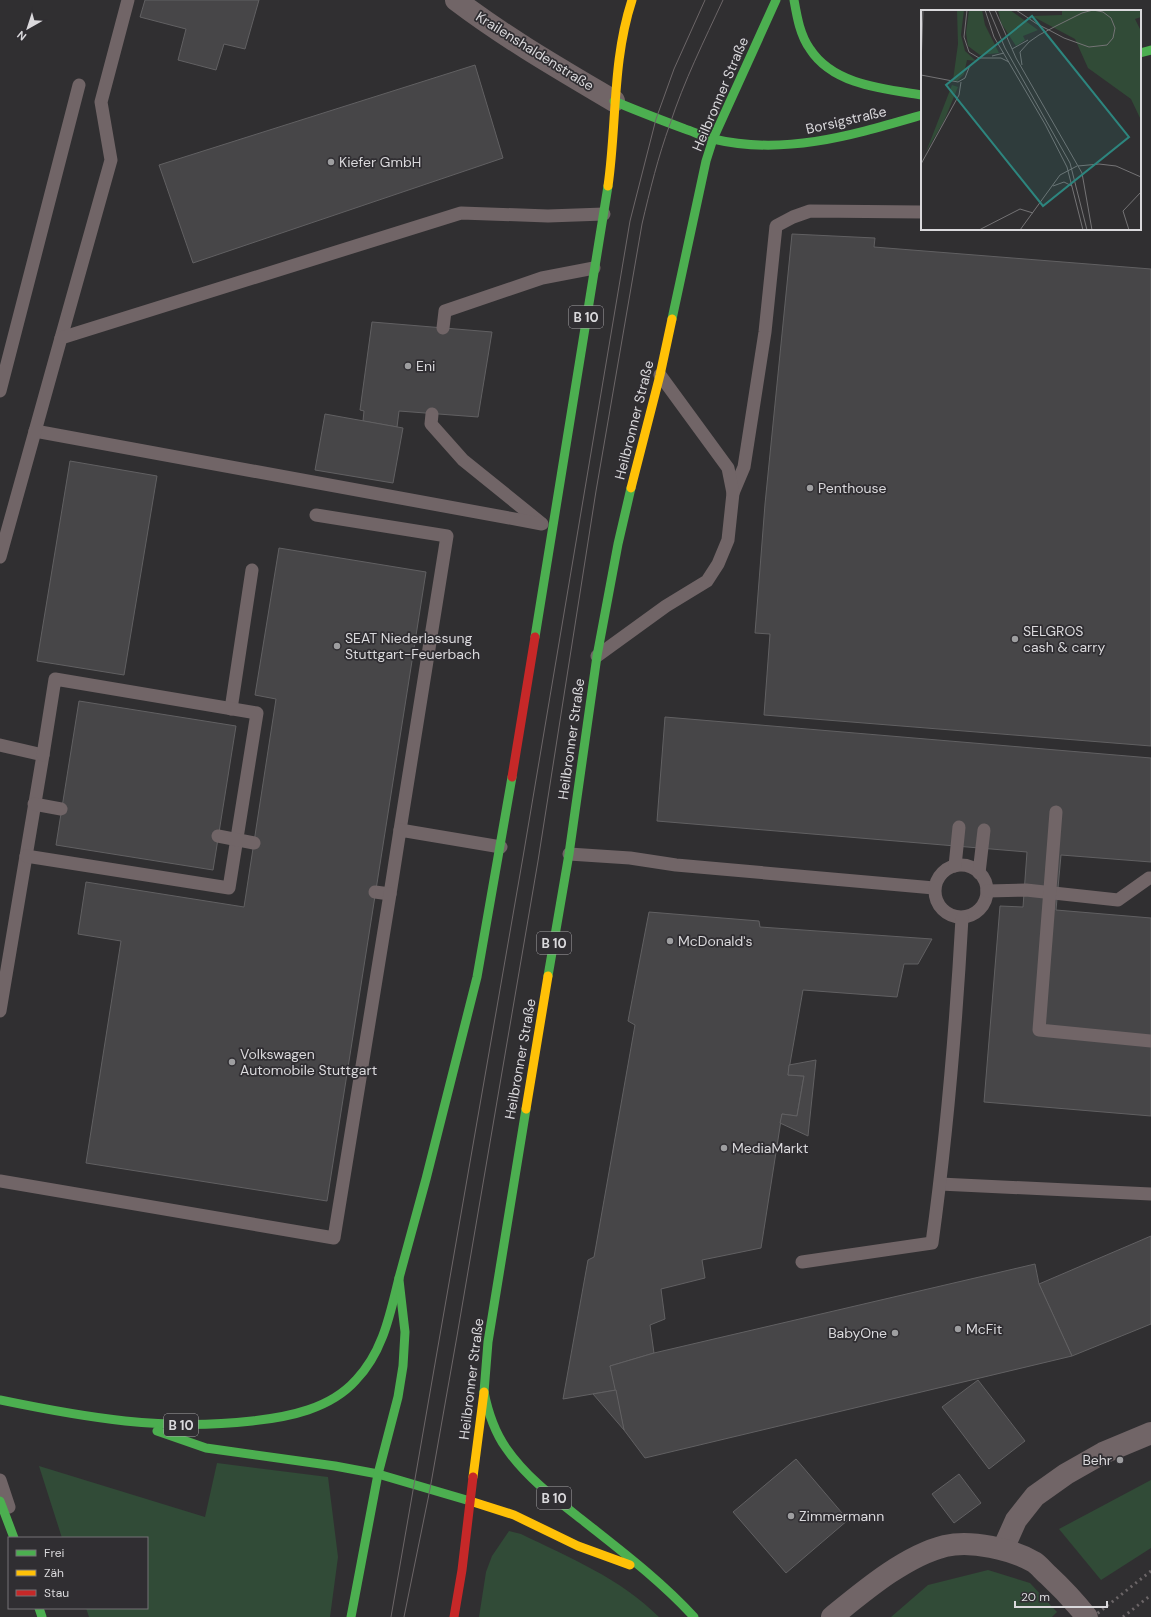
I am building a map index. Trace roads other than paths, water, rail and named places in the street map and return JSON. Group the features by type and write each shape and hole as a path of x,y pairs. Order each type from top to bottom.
{"main road":[{"name":"B 10","path":"0,1400 66,1413 133,1423 188,1425 229,1424 285,1417 306,1411 328,1402 341,1393 368,1366 376,1352 388,1321 477,977 501,848 547,528 604,214 612,149 614,101 619,46 626,15 632,0"},
{"name":"Heilbronner Straße","path":"454,1617 462,1570 484,1392 488,1342 501,1256 569,854 597,656 620,536 643,438 660,375 706,161 713,139 776,0"},
{"path":"794,0 798,20 810,50 826,67 837,74 854,81 880,88 921,95"},
{"path":"1141,53 1151,50"},
{"name":"Borsigstraße","path":"614,101 656,119 713,139 754,146 811,144 838,139 921,115"},
{"path":"351,1617 378,1474 402,1375 405,1350 405,1324 399,1295 399,1278"},
{"name":"B 10","path":"484,1392 488,1414 502,1442 529,1475 552,1497 657,1580 682,1602 694,1617"},
{"name":"B 10","path":"133,1423 206,1448 335,1466 378,1474"},
{"path":"378,1474 470,1501"},
{"path":"0,1501 14,1537"},
{"name":"B 10","path":"470,1501 526,1520 578,1546 627,1564 657,1580"}],"street":[{"name":"Krailenshaldenstraße","path":"456,0 484,22 515,42 614,101"},
{"path":"1003,1550 1016,1520 1035,1496 1066,1474 1091,1460 1151,1433"},
{"path":"832,1617 862,1593 909,1560 946,1546 976,1545 1003,1550 1035,1563 1088,1617"}],"lane":[{"path":"0,557 111,160 101,102 128,0"},
{"path":"0,391 79,85"},
{"path":"597,656 666,606 707,581 718,564 728,540 733,493 744,467 765,332 776,226 793,217 810,212 921,212"},
{"path":"60,338 461,213 548,216 604,214"},
{"path":"443,328 445,311 542,278 594,268"},
{"path":"660,375 728,468 733,493"},
{"path":"432,414 431,424 463,460 547,528"},
{"path":"35,431 547,528"},
{"path":"0,1181 334,1238 447,536 316,514"},
{"path":"231,709 252,570"},
{"path":"0,1011 55,679 257,713 228,888 26,856"},
{"path":"0,745 42,754"},
{"path":"34,804 62,809"},
{"path":"1056,812 1039,1030 1151,1041"},
{"path":"955,866 958,849 959,827"},
{"path":"400,830 501,848"},
{"path":"979,873 984,830"},
{"path":"236,841 218,836 254,843"},
{"path":"569,854 630,858 676,865 934,888"},
{"path":"964,865 979,873 985,881 987,891 984,904 980,910 962,918 947,914 937,903 934,888 941,874 948,868 964,865"},
{"path":"987,891 1026,890 1118,900 1151,878"},
{"path":"375,892 390,894"},
{"path":"802,1262 932,1243 940,1184 955,1038 962,918"},
{"path":"940,1184 1151,1194"},
{"path":"0,1480 20,1537"}],"tram line":[{"path":"391,1617 523,857 630,221 656,119 674,69 705,0"},
{"path":"404,1617 430,1489 457,1336 538,861 596,491 642,224 658,161 676,108 695,61 723,0"}],"railway":[{"path":"1093,1617 1151,1571"},
{"path":"1123,1617 1151,1595"}],"place":[{"name":"Kiefer GmbH","path":"331,162"},
{"name":"Eni","path":"408,366"},
{"name":"Penthouse","path":"810,488"},
{"name":"SELGROS cash & carry","path":"1015,639"},
{"name":"SEAT Niederlassung Stuttgart-Feuerbach","path":"337,646"},
{"name":"McDonald's","path":"670,941"},
{"name":"Volkswagen Automobile Stuttgart","path":"232,1062"},
{"name":"MediaMarkt","path":"724,1148"},
{"name":"McFit","path":"958,1329"},
{"name":"BabyOne","path":"895,1333"},
{"name":"Behr","path":"1120,1460"},
{"name":"Zimmermann","path":"791,1516"}]}
